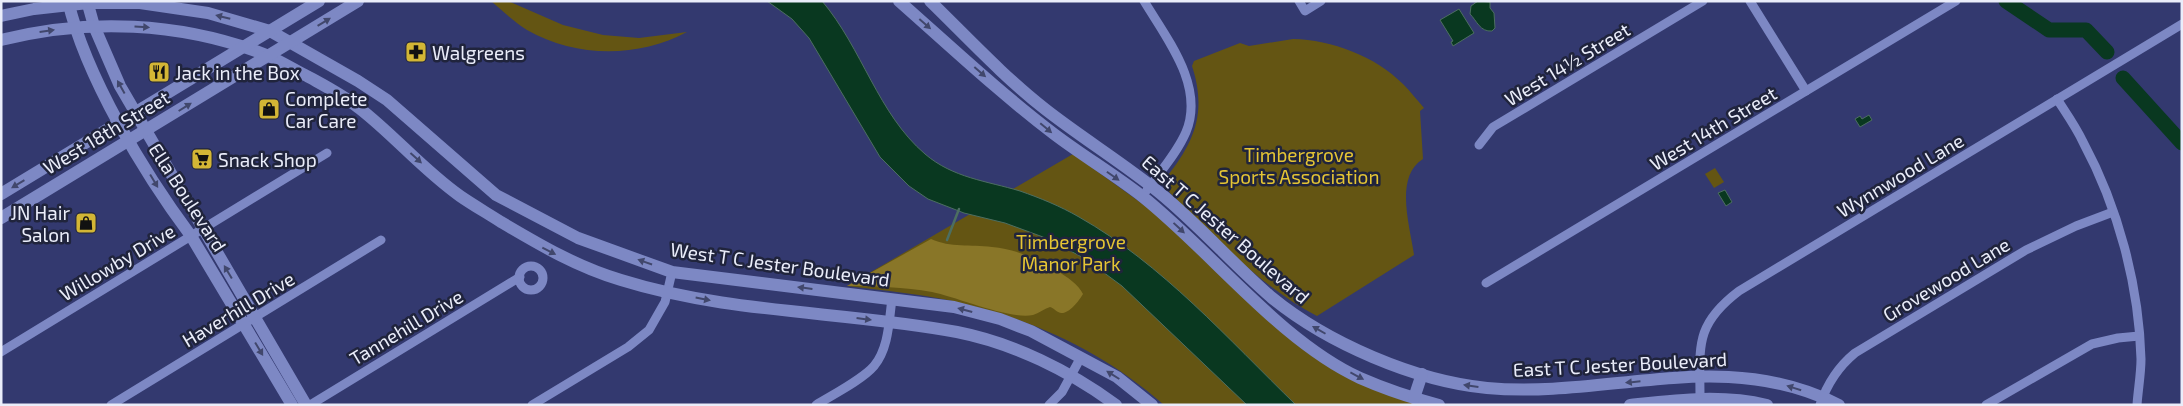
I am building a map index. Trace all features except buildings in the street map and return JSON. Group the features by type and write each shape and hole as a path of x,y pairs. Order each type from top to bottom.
{"main road":[{"name":"West 18th Street","path":"1,194 319,1"},
{"name":"West 18th Street","path":"2,216 358,1"},
{"name":"East T C Jester Boulevard","path":"899,1 1060,138 1142,196 1294,334 1323,356 1360,378 1439,405"},
{"name":"East T C Jester Boulevard","path":"930,1 1044,108 1173,203 1270,295 1291,312 1330,337 1370,356 1422,374 1463,385 1534,390 1700,375 1763,380 1821,401 1839,405"},
{"name":"Ella Boulevard","path":"88,2 94,26 107,60 146,130 197,232 250,320 306,405"},
{"name":"West T C Jester Boulevard","path":"1,16 68,3 140,3 208,13 270,32 358,81 394,107 496,195 578,238 672,272 954,307 1000,319 1032,331 1117,376 1152,405"},
{"name":"Ella Boulevard","path":"68,3 75,27 103,92 129,140 168,204 197,232"},
{"path":"169,29 172,8"},
{"path":"1,40 41,31 94,26 169,29 243,47 267,56 335,91 380,125 459,196 546,250 582,266 621,280 666,292 719,302 958,332 1018,351 1071,376 1116,405"},
{"path":"1010,97 1020,87"},
{"path":"380,125 394,107"},
{"path":"518,232 531,215"},
{"name":"Ella Boulevard","path":"250,320 292,405"},
{"path":"1414,398 1422,374"},
{"name":"East T C Jester Boulevard","path":"1630,405 1700,398 1729,399 1766,405"}],"street":[{"path":"1142,196 1186,133 1192,106 1187,80 1178,57 1144,1"},
{"path":"1299,1 1305,12 1321,1"},
{"name":"West 14½ Street","path":"1479,145 1494,127 1507,118 1703,1"},
{"path":"1750,1 1806,92"},
{"name":"West 14th Street","path":"1486,282 1956,1"},
{"name":"Wynnwood Lane","path":"1700,398 1701,341 1704,329 1722,304 1739,291 2182,24"},
{"path":"2057,99 2093,161 2122,237 2135,302 2139,336 2141,360 2137,405"},
{"name":"Willowby Drive","path":"1,352 327,152"},
{"name":"Grovewood Lane","path":"1821,401 1839,368 1855,353 2026,250 2076,226 2114,212"},
{"name":"Haverhill Drive","path":"111,405 381,240"},
{"path":"532,405 628,346 649,330 665,302 672,272"},
{"name":"Tannehill Drive","path":"310,405 520,276"},
{"path":"816,405 874,366 884,348 892,299"},
{"path":"1986,405 2092,344 2118,338 2139,336"},
{"path":"1049,405 1062,392 1081,357"},
{"path":"831,395 837,405"}],"green space":[{"path":"491,1 508,1 563,25 603,35 639,38 687,32 668,41 648,47 628,50 586,50 566,46 527,30"},
{"name":"Timbergrove Sports Association","path":"1293,39 1338,46 1366,58 1392,74 1424,108 1420,111 1423,159 1414,167 1406,190 1407,217 1414,255 1317,316 1276,291 1257,276 1170,193 1165,184 1166,178 1184,151 1196,125 1198,98 1192,66 1194,61 1240,43 1249,46"},
{"name":"Timbergrove Manor Park","path":"1073,154 1155,213 1282,331 1422,405 1164,405 1119,370 1095,355 1045,330 1019,320 992,311 936,298 847,286"},
{"path":"1715,168 1724,182 1714,188 1705,174"}],"shaded area":[{"path":"767,1 822,1 836,19 895,120 925,154 959,174 1020,191 1050,202 1109,236 1138,257 1193,304 1296,405 1247,405 1122,286 1084,258 1043,237 1005,223 964,213 928,199 909,186 880,157 809,38 792,19"},
{"path":"1478,1 1490,2 1490,8 1494,13 1495,28 1492,31 1484,30 1470,14 1471,6"},
{"path":"1459,9 1474,33 1453,46 1451,42 1453,41 1440,20"},
{"path":"1869,115 1872,120 1860,127 1855,119 1860,116 1862,119"},
{"path":"1725,190 1732,202 1726,206 1718,193"},
{"path":"931,239 953,245 1001,248 1026,255 1064,275 1083,294 1074,306 1064,313 1050,307 1033,315 1023,316 998,311 932,292 890,287 847,286"}],"waterway":[{"path":"2006,1 2049,30 2086,30 2107,52"},
{"path":"2123,78 2182,143"},
{"path":"947,240 959,209"}],"place":[{"name":"Walgreens","path":"416,52"},
{"name":"Jack in the Box","path":"159,72"},
{"name":"Complete Car Care","path":"269,109"},
{"name":"Snack Shop","path":"202,159"},
{"name":"JN Hair Salon","path":"86,223"}]}
